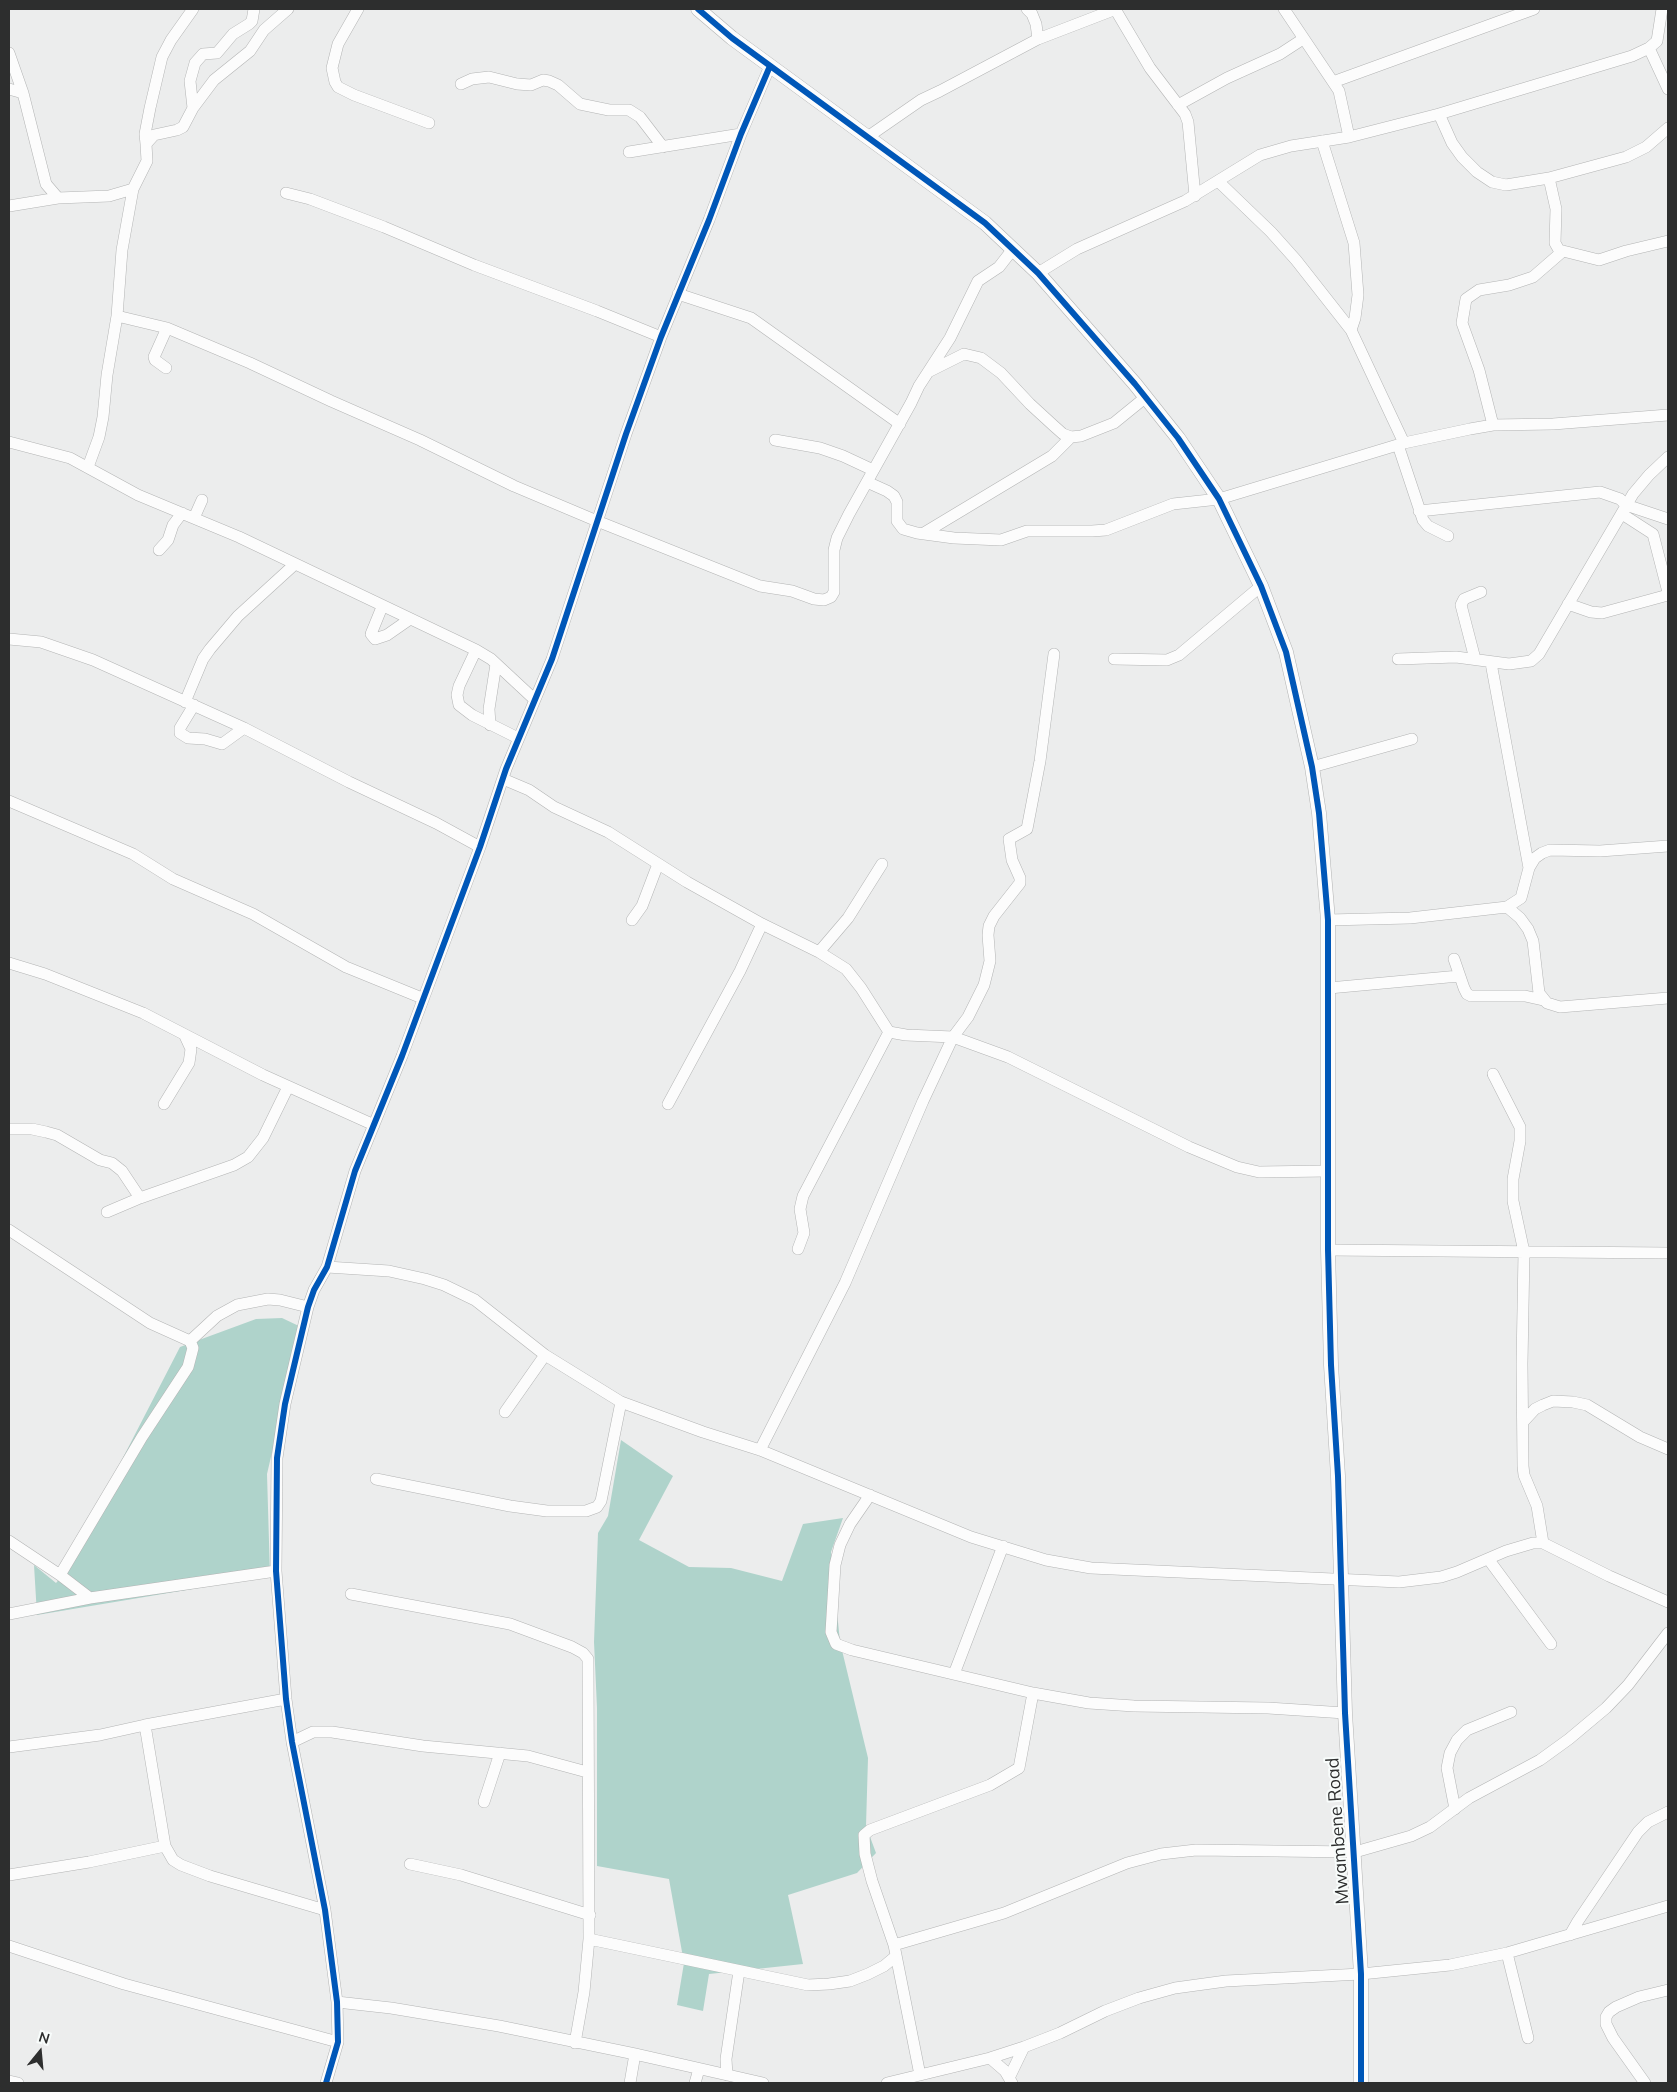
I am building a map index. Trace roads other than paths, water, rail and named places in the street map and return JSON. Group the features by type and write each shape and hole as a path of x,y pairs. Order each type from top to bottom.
{"street":[{"path":"88,467 101,429 117,316 122,250 133,189 147,161 145,134 150,108 162,57 171,40 194,9"},
{"path":"193,108 190,81 195,63 203,54 218,53 234,34 252,21 254,9"},
{"path":"146,144 154,135 181,129 193,108 214,80 250,51 264,30 288,9"},
{"path":"358,9 338,44 332,68 338,87 354,95 429,123"},
{"name":"Mwambene Road","path":"698,9 732,38 869,136 985,223 1038,273 1146,397 1178,438 1219,499 1260,586 1286,652 1312,767 1319,813 1328,920 1328,1250 1345,1713 1361,1974 1361,2083"},
{"path":"1027,9 1032,14 1036,24 1038,38"},
{"path":"869,136 921,100 1038,38 1116,9 1150,68 1178,105 1188,122 1195,196"},
{"path":"1284,9 1334,82 1343,101 1350,137"},
{"path":"1334,82 1534,9"},
{"path":"1038,273 1077,249 1195,196 1260,155 1291,146 1350,137 1439,114 1632,56 1649,48 1657,41 1662,9"},
{"path":"1178,105 1228,78 1280,54 1303,39"},
{"path":"1649,48 1668,89"},
{"path":"9,54 24,93 46,184 58,198"},
{"path":"326,2083 338,2042 337,2002 324,1910 292,1742 286,1699 276,1572 276,1499 279,1442 285,1404 308,1307 314,1290 327,1267 355,1171 402,1056 422,998 480,847 502,779 552,659 661,337 709,220 741,134 770,66"},
{"path":"461,84 472,79 489,77 517,84 531,85 543,80 549,81 558,85 580,104 609,110 629,110 640,117 663,147"},
{"path":"9,89 24,93"},
{"path":"1439,114 1452,144 1462,157 1477,172 1492,182 1506,185 1549,178 1626,157 1646,147 1668,128"},
{"path":"629,152 741,134"},
{"path":"1322,141 1354,242 1358,294 1355,318 1351,330"},
{"path":"1549,178 1556,209 1555,243 1556,247 1563,251 1599,260 1626,251 1668,241"},
{"path":"1219,182 1272,232 1351,330 1401,444 1419,511 1425,524 1448,536"},
{"path":"9,206 58,198 96,198 117,195 133,189"},
{"path":"286,193 310,199 384,227 474,265 661,337"},
{"path":"117,316 167,328 250,363 420,440 514,486 598,521 760,586 792,591 814,599 824,600 831,597 834,592 834,550 837,538 873,470 900,424 919,386 950,338 978,281 999,267 1013,249"},
{"path":"1494,426 1479,370 1462,323 1466,299 1479,290 1509,285 1533,277 1563,251"},
{"path":"678,294 750,318 900,424"},
{"path":"166,368 155,360 154,357 167,328"},
{"path":"928,372 964,354 975,355 1001,373 1054,426 1063,434 1071,437 1081,436 1114,423 1146,397"},
{"path":"867,482 894,496 897,502 898,525 910,531 1001,540 1017,533 1037,530 1106,530 1173,504 1219,499 1303,472 1401,444 1494,426 1553,424 1668,415"},
{"path":"924,533 1045,460 1061,449 1071,437"},
{"path":"775,440 820,448 873,470"},
{"path":"9,442 54,453 88,467 138,495 295,564 476,650 491,659 534,699"},
{"path":"1398,659 1447,657 1475,659 1491,663 1521,663 1535,657 1539,654 1633,494 1668,457"},
{"path":"1419,511 1588,493 1610,495 1624,510 1653,534 1668,594 1602,613 1591,612 1568,604"},
{"path":"194,518 202,500"},
{"path":"1624,510 1668,519"},
{"path":"159,550 168,540 173,525 182,513"},
{"path":"244,728 222,744 206,738 188,738 180,732 203,659 238,616 295,564"},
{"path":"1114,659 1167,660 1178,655 1260,586"},
{"path":"1475,659 1461,605 1464,599 1481,592"},
{"path":"382,606 371,634 374,639 387,635 410,619"},
{"path":"9,640 41,642 93,660 244,728 349,782 436,823 480,847"},
{"path":"476,650 462,677 457,701 462,710 518,738"},
{"path":"760,1450 845,1283 923,1101 954,1037 977,1002 990,969 989,926 994,916 1020,884 1020,878 1012,860 1009,839 1011,836 1027,829 1040,760 1054,654"},
{"path":"1491,663 1529,868"},
{"path":"490,725 489,709 496,664"},
{"path":"1312,767 1412,738"},
{"path":"502,779 529,790 554,807 608,832 658,864 762,924 819,952 846,969 861,988 889,1032 906,1035 954,1037 1008,1057 1189,1147 1237,1166 1259,1172 1327,1171"},
{"path":"9,801 126,851 173,879 253,914 346,966 422,998"},
{"path":"1328,920 1410,918 1507,907 1521,898 1529,868 1535,858 1550,850 1600,851 1668,846"},
{"path":"632,920 642,906 658,864"},
{"path":"819,952 848,918 882,864"},
{"path":"1507,907 1520,918 1533,942 1537,986 1543,1000"},
{"path":"668,1104 740,971 762,924"},
{"path":"1454,958 1467,994 1471,996 1526,996 1560,1007 1668,998"},
{"path":"9,963 45,974 144,1013 210,1049 374,1126"},
{"path":"1329,988 1459,976"},
{"path":"798,1249 804,1233 800,1208 803,1196 889,1032"},
{"path":"164,1104 189,1063 191,1049 185,1036"},
{"path":"189,1063 210,1049"},
{"path":"1493,1074 1520,1128 1520,1141 1513,1178 1513,1201 1524,1252 1522,1364 1524,1475 1537,1506 1544,1543"},
{"path":"107,1212 140,1198 234,1165 248,1157 263,1138 288,1087"},
{"path":"9,1128 46,1132 57,1136 100,1160 112,1163 122,1171 140,1198"},
{"path":"9,1230 150,1323 190,1341 193,1348 188,1367 142,1437 60,1575"},
{"path":"1328,1250 1668,1253"},
{"path":"327,1267 389,1271 444,1285 484,1307 544,1356 620,1402 760,1450 971,1536 1046,1560 1091,1568 1399,1582 1420,1580 1457,1572 1523,1546 1544,1543 1609,1576 1668,1602"},
{"path":"190,1341 217,1316 237,1305 268,1299 308,1307"},
{"path":"505,1412 544,1356"},
{"path":"1523,1422 1535,1409 1543,1405 1553,1401 1573,1402 1587,1405 1640,1437 1668,1449"},
{"path":"376,1479 510,1506 547,1511 586,1511 597,1507 601,1501 620,1402"},
{"path":"870,1495 850,1524 840,1545 836,1565 831,1632 836,1644 852,1650 1033,1693 1089,1703 1134,1706 1268,1708 1345,1713"},
{"path":"9,1541 60,1575 90,1598"},
{"path":"954,1674 1003,1546"},
{"path":"1488,1560 1551,1644"},
{"path":"9,1614 90,1598 276,1572"},
{"path":"351,1594 510,1624 557,1640 583,1653 588,1659 587,1772 590,1939 584,1992 575,2043"},
{"path":"590,1939 739,1972 808,1985 829,1984 850,1981 884,1966 895,1950 1004,1912 1127,1862 1162,1854 1196,1850 1277,1853 1355,1852 1411,1836 1430,1827 1469,1798 1540,1760 1606,1708 1628,1685 1668,1633"},
{"path":"920,2075 895,1950 872,1881 865,1854 864,1835 870,1830 990,1785 1019,1768 1033,1693"},
{"path":"9,1747 100,1735 286,1699"},
{"path":"1455,1809 1447,1768 1450,1753 1457,1740 1467,1730 1512,1712"},
{"path":"145,1725 165,1846 169,1856 181,1866 324,1910"},
{"path":"292,1742 307,1734 323,1732 423,1746 528,1756 587,1772"},
{"path":"484,1802 500,1754"},
{"path":"1570,1935 1638,1832 1648,1822 1668,1812"},
{"path":"9,1875 89,1862 165,1846"},
{"path":"410,1864 461,1875 590,1915"},
{"path":"887,2083 990,2058 1024,2047 1060,2033 1105,2011 1139,1998 1175,1988 1226,1981 1361,1974 1450,1965 1506,1953 1668,1906"},
{"path":"9,1946 124,1984 338,2042"},
{"path":"1506,1953 1528,2038"},
{"path":"727,2075 726,2059 739,1972"},
{"path":"1645,2083 1613,2038 1606,2024 1606,2018 1609,2012 1631,2000 1668,1990"},
{"path":"337,2002 351,2002 440,2015 635,2054 763,2083"},
{"path":"990,2058 1011,2080 1024,2047"},
{"path":"630,2083 635,2054"},
{"path":"695,2083 699,2069"},
{"path":"9,2081 18,2083"}]}
